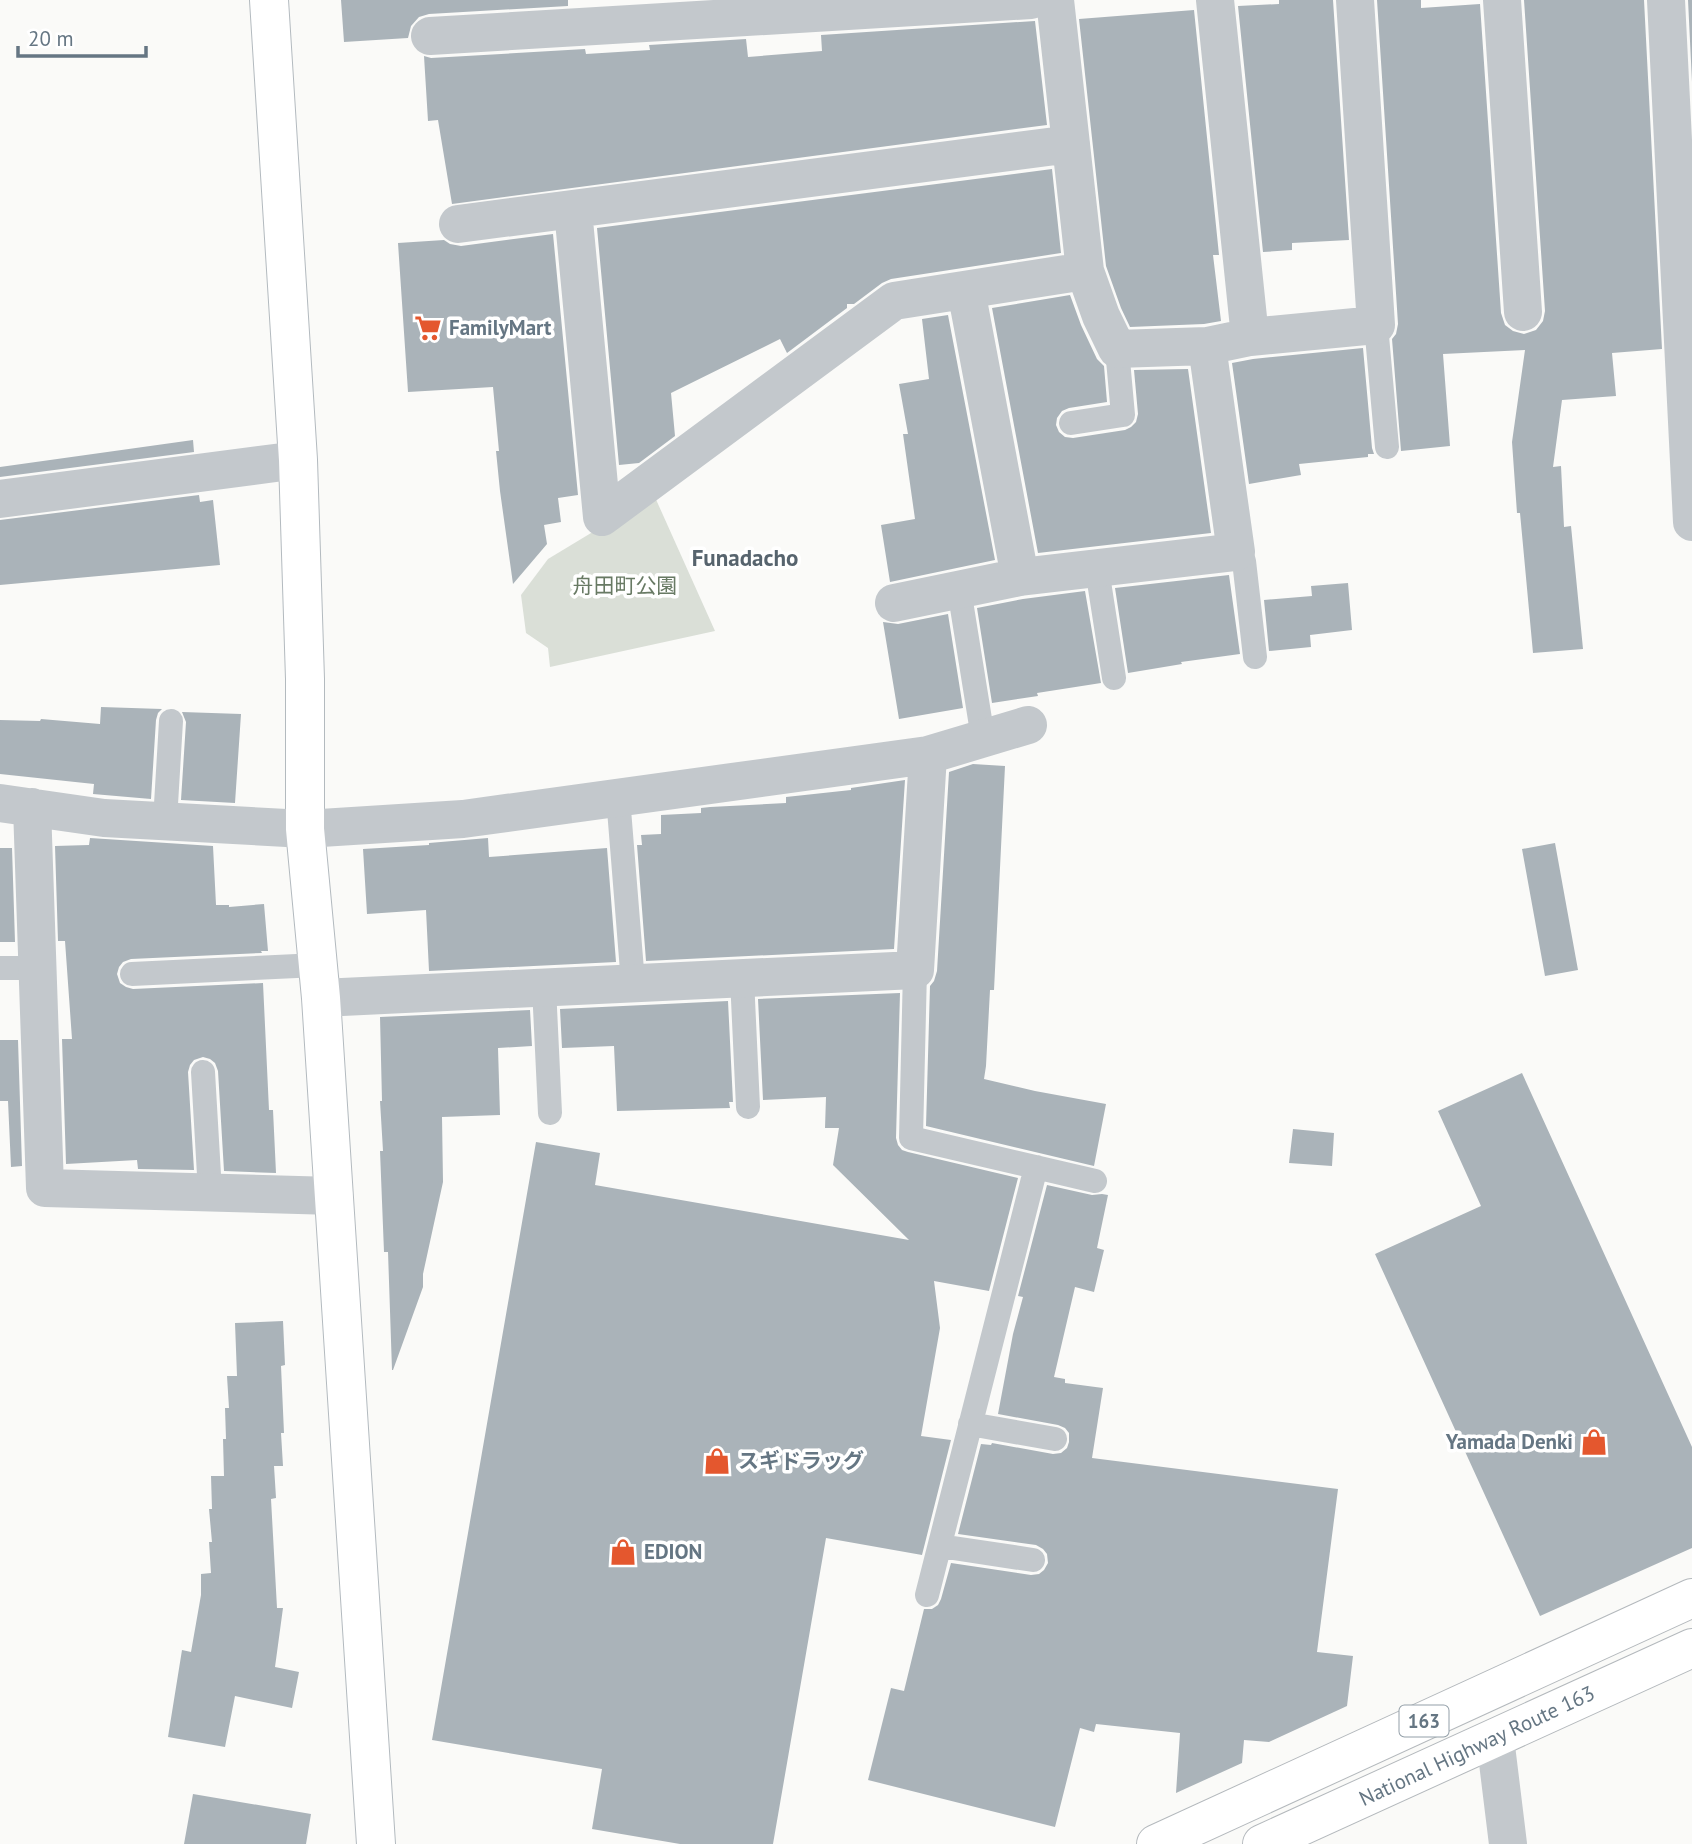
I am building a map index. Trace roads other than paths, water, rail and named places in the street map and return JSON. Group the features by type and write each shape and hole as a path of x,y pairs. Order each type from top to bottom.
{"main road":[{"path":"269,0 298,460 305,679 305,829 320,981 376,1844"},
{"name":"163","path":"1156,1844 1692,1598"},
{"name":"National Highway Route 163","path":"1262,1844 1692,1648"}],"street":[{"path":"430,36 961,2 1031,0"},
{"path":"1055,0 1084,271 1117,349 1206,346 1250,337 1376,325 1355,0"},
{"path":"1215,0 1250,337"},
{"path":"1502,0 1523,312"},
{"path":"1666,0 1692,522"},
{"path":"458,224 1071,144"},
{"path":"573,210 602,517 894,301 1084,271"},
{"path":"966,290 1020,577"},
{"path":"894,603 1020,577 1236,552 1206,346"},
{"path":"0,499 298,460"},
{"path":"334,1196 45,1188 19,968 16,805 104,818 305,829 463,819 928,755 1028,725"},
{"path":"320,981 544,987 915,970 928,755"},
{"path":"1495,1738 1508,1844"}],"lane":[{"path":"1376,325 1387,447"},
{"path":"1072,424 1123,415 1117,349"},
{"path":"1236,552 1244,561 1255,657"},
{"path":"1097,569 1114,678"},
{"path":"959,589 983,738"},
{"path":"165,821 171,721"},
{"path":"618,797 633,983"},
{"path":"915,970 911,1138 1095,1181"},
{"path":"132,974 320,981"},
{"path":"742,978 748,1107"},
{"path":"544,987 550,1113"},
{"path":"203,1072 210,1192"},
{"path":"927,1595 1036,1167"},
{"path":"970,1424 1055,1439"},
{"path":"940,1546 1033,1560"}],"place":[{"name":"FamilyMart","path":"428,328"},
{"name":"Yamada Denki","path":"1594,1442"},
{"name":"スギドラッグ","path":"717,1461"},
{"name":"EDION","path":"623,1552"}],"district":[{"name":"Funadacho","path":"745,558"}],"park label":[{"name":"舟田町公園","path":"625,586"}]}
